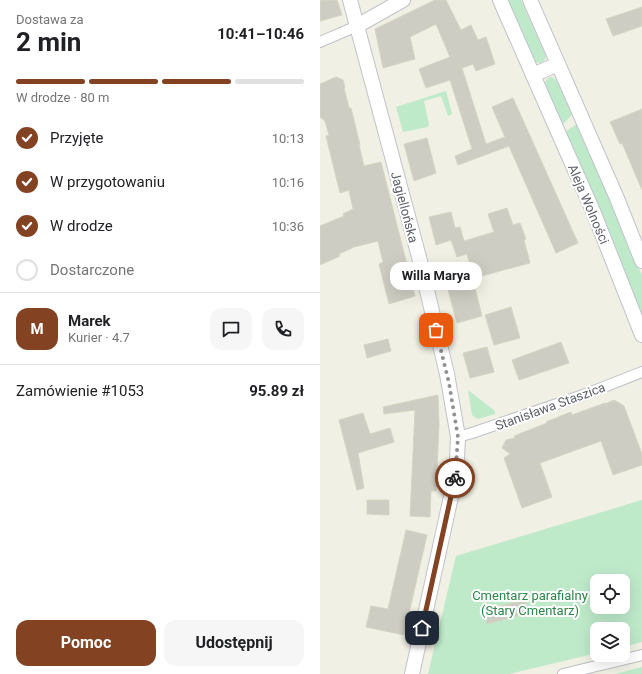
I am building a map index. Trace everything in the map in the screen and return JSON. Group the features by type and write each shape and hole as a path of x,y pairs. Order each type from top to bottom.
{"street":[{"name":"Jagiellońska","path":"350,0 419,257 447,374 458,437 454,483 412,674"},
{"path":"320,42 356,26 403,0"},
{"name":"Aleja Wolności","path":"500,0 593,211 642,335"},
{"name":"Aleja Wolności","path":"530,0 613,189 642,261"},
{"path":"533,75 558,64"},
{"name":"Stanisława Staszica","path":"458,437 586,394 642,372"},
{"path":"563,674 642,655"}],"green space":[{"path":"506,0 521,0 546,56 543,62 534,62"},
{"path":"552,77 557,81 572,115 562,125 545,86 545,82"},
{"path":"446,91 452,114 448,116 441,96 424,101 429,125 428,127 403,132 396,107"},
{"path":"577,124 642,275 642,315 613,241 565,132"},
{"path":"468,390 495,411 495,414 478,419 472,415"},
{"name":"Cmentarz parafialny (Stary Cmentarz)","path":"642,500 642,642 630,645 630,622 590,622 590,655 509,674 428,674 456,556"},
{"path":"642,667 642,674 615,674"}],"building":[{"path":"320,0 337,0 342,15 320,21"},
{"path":"435,0 446,0 461,30 471,25 478,40 486,37 495,64 476,71 473,64 462,68 486,144 505,137 492,107 513,98 578,243 556,253 509,146 458,165 455,156 472,149 450,80 426,88 419,69 450,57 436,24 410,37 415,59 383,68 375,29"},
{"path":"642,7 642,26 613,36 606,19"},
{"path":"336,77 343,80 364,166 381,162 415,296 389,304 379,264 383,262 378,241 354,247 339,254 340,256 320,265 320,226 344,216 343,214 353,209 349,190 340,193 326,136 329,135 325,121 320,117 320,84"},
{"path":"642,109 642,190 622,143 620,144 610,122"},
{"path":"427,138 436,173 414,181 404,144"},
{"path":"507,208 513,225 520,223 526,239 524,240 530,263 474,278 467,254 457,257 451,240 436,245 429,217 451,212 455,228 460,227 464,241 494,232 488,214"},
{"path":"473,280 482,316 457,323 447,286"},
{"path":"511,307 520,338 494,345 485,315"},
{"path":"388,339 391,351 367,358 364,345"},
{"path":"561,342 569,363 519,380 512,360"},
{"path":"487,347 494,372 470,378 463,353"},
{"path":"438,395 439,425 436,491 431,491 430,517 410,516 415,410 384,414 383,407"},
{"path":"614,400 624,406 642,454 642,465 613,475 601,441 540,463 552,497 522,508 504,458 510,454 502,448 506,440 515,438 514,436 571,412 572,415"},
{"path":"363,413 370,434 390,428 394,442 358,453 364,488 357,490 339,420"},
{"path":"367,500 389,500 389,515 367,514"},
{"path":"406,530 427,535 404,635 366,627 371,606 388,609"},
{"path":"525,600 529,613 487,624 484,610"}],"way so far":[{"path":"436,330 449,383 458,437 455,478"}],"place":[{"name":"Willa Marya","path":"436,330"}],"route":[{"path":"422,628 455,478"}]}
